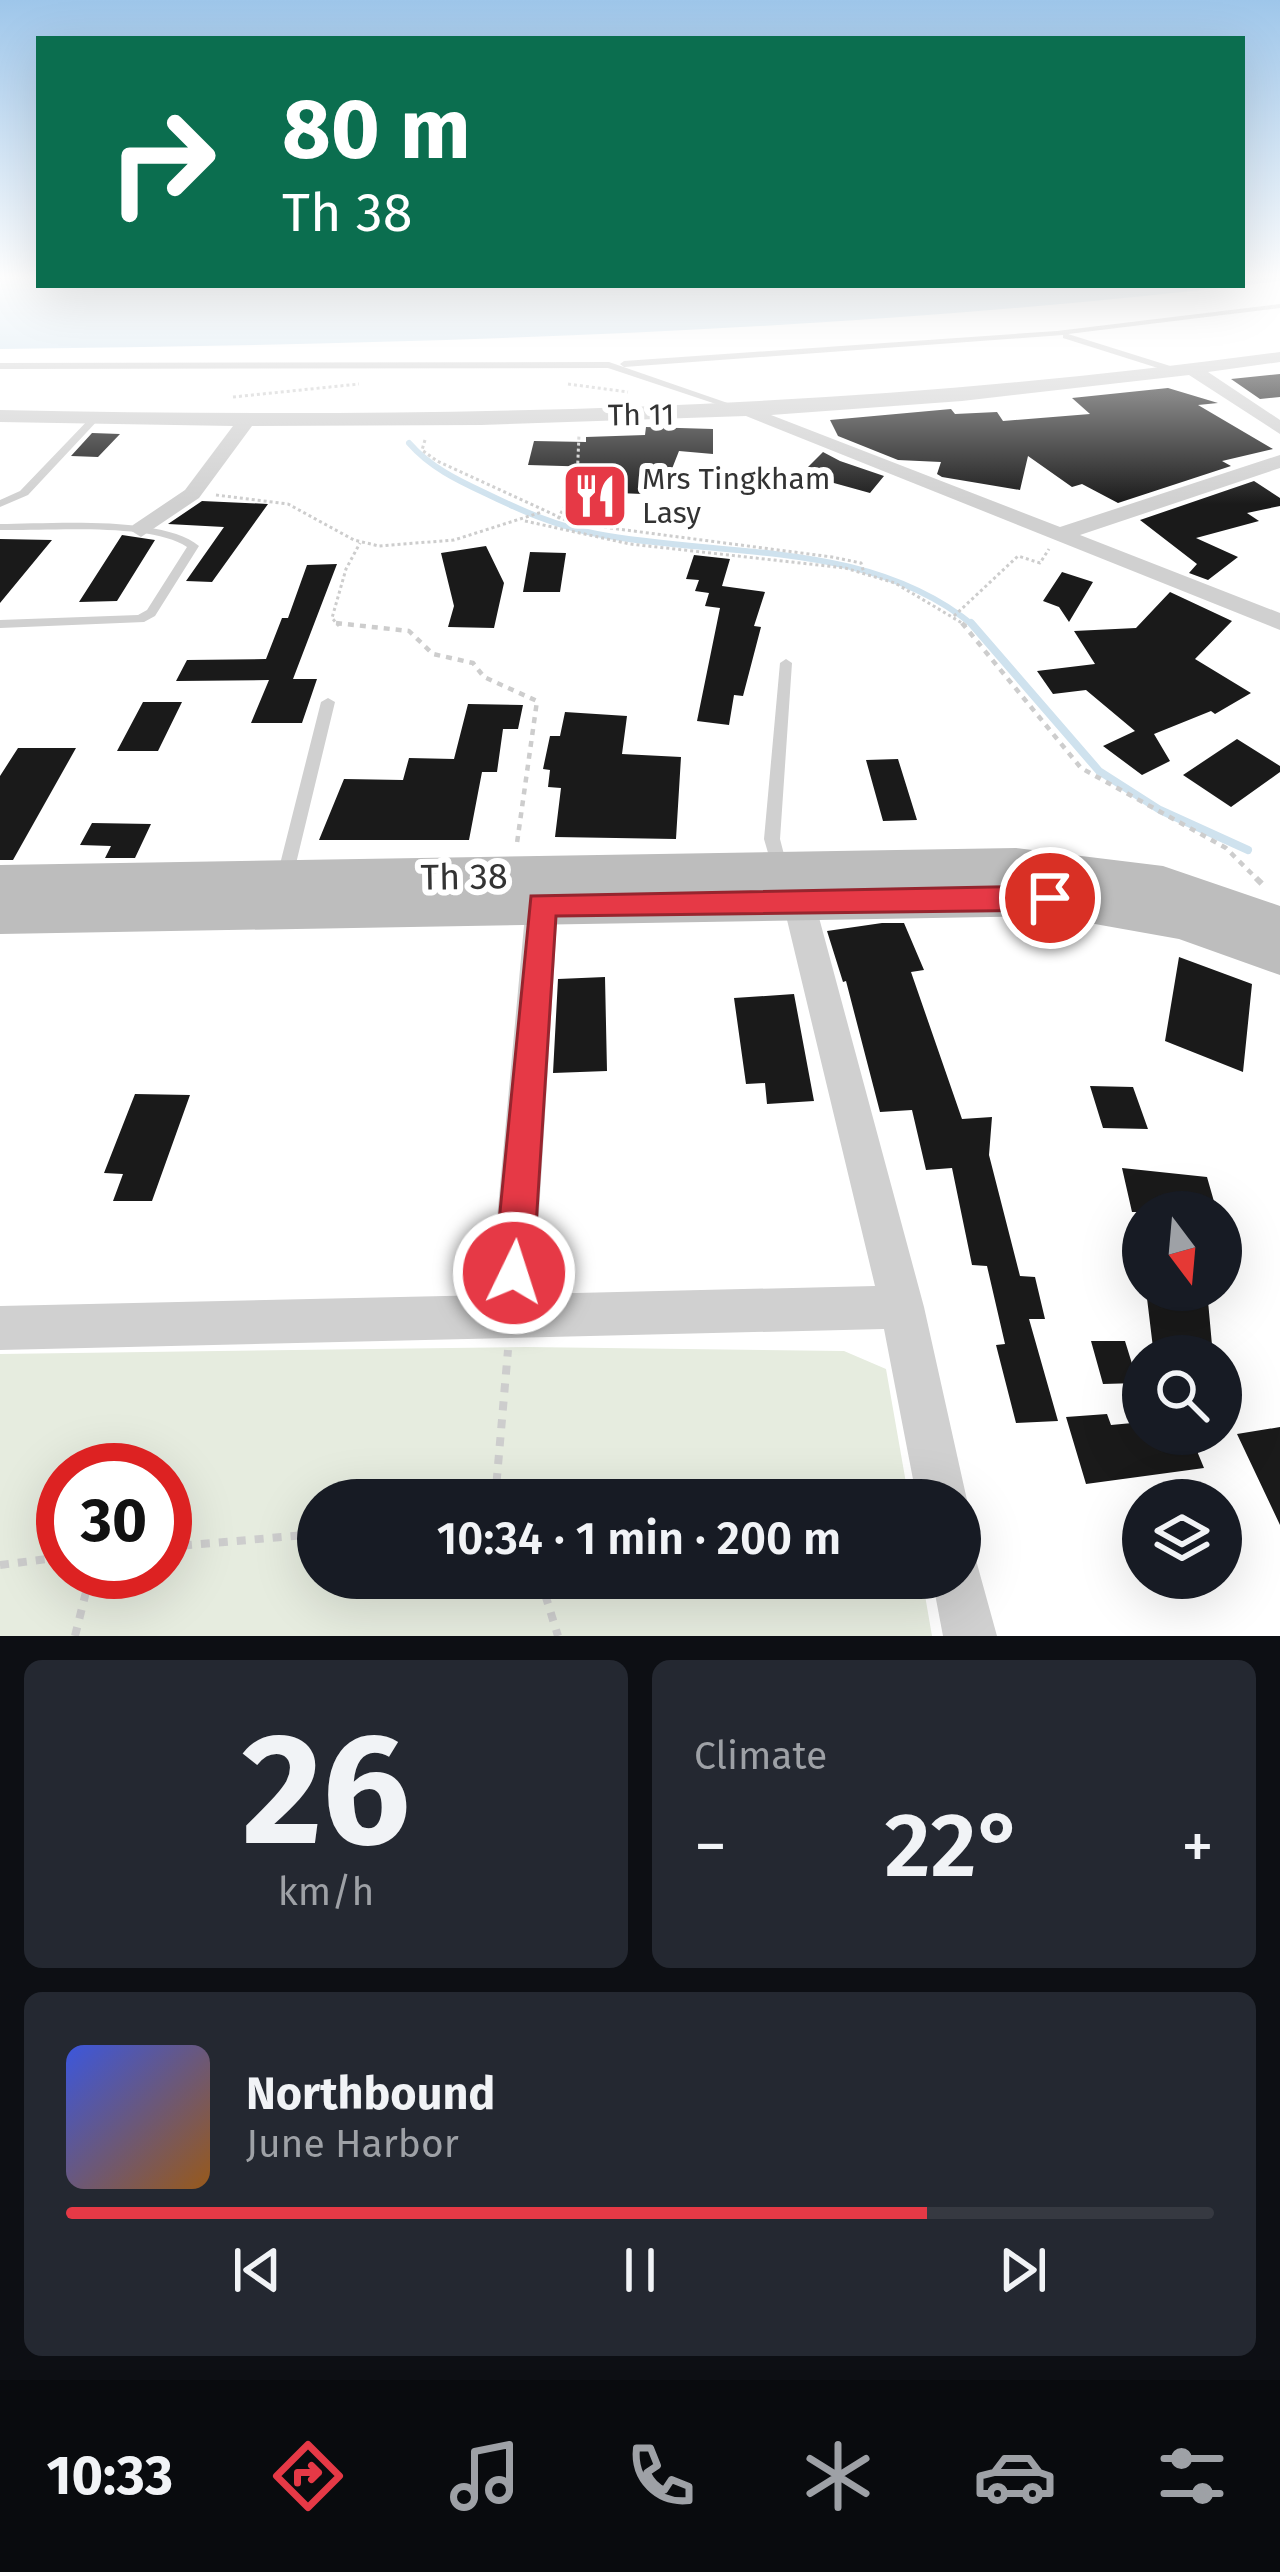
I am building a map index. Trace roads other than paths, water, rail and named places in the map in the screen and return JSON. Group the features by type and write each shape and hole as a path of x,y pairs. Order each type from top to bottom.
{"street":[{"name":"Th 11","path":"0,416 437,419 747,412 1187,371 1280,357"},
{"path":"1187,371 1280,428"},
{"path":"747,412 1280,622"},
{"path":"141,530 192,494 247,420"},
{"path":"1059,535 1280,460"},
{"name":"Th 38","path":"0,915 788,883 1016,866 1094,873 1272,905"},
{"name":"Th 38","path":"0,883 284,879 528,890"},
{"path":"788,883 902,1307 938,1479"},
{"name":"Th 38","path":"788,883 1050,898 1181,920 1280,955"},
{"path":"510,1319 528,890"},
{"path":"0,1328 902,1307"},
{"path":"962,1599 970,1636"}],"lane":[{"path":"0,366 609,364 792,351"},
{"path":"1120,351 1187,371"},
{"path":"609,364 747,412"},
{"path":"0,504 24,493 95,418"},
{"path":"0,527 141,530 181,534 193,546 151,613 127,622 0,624"},
{"path":"786,663 772,838 788,883"},
{"path":"284,879 328,702"}],"waterway":[{"path":"409,443 454,478 553,522 597,534 842,565 933,598 973,625"},
{"path":"973,625 1099,771 1160,810 1248,850"}],"place":[{"name":"Mrs Tingkham Lasy","path":"595,496"}]}
